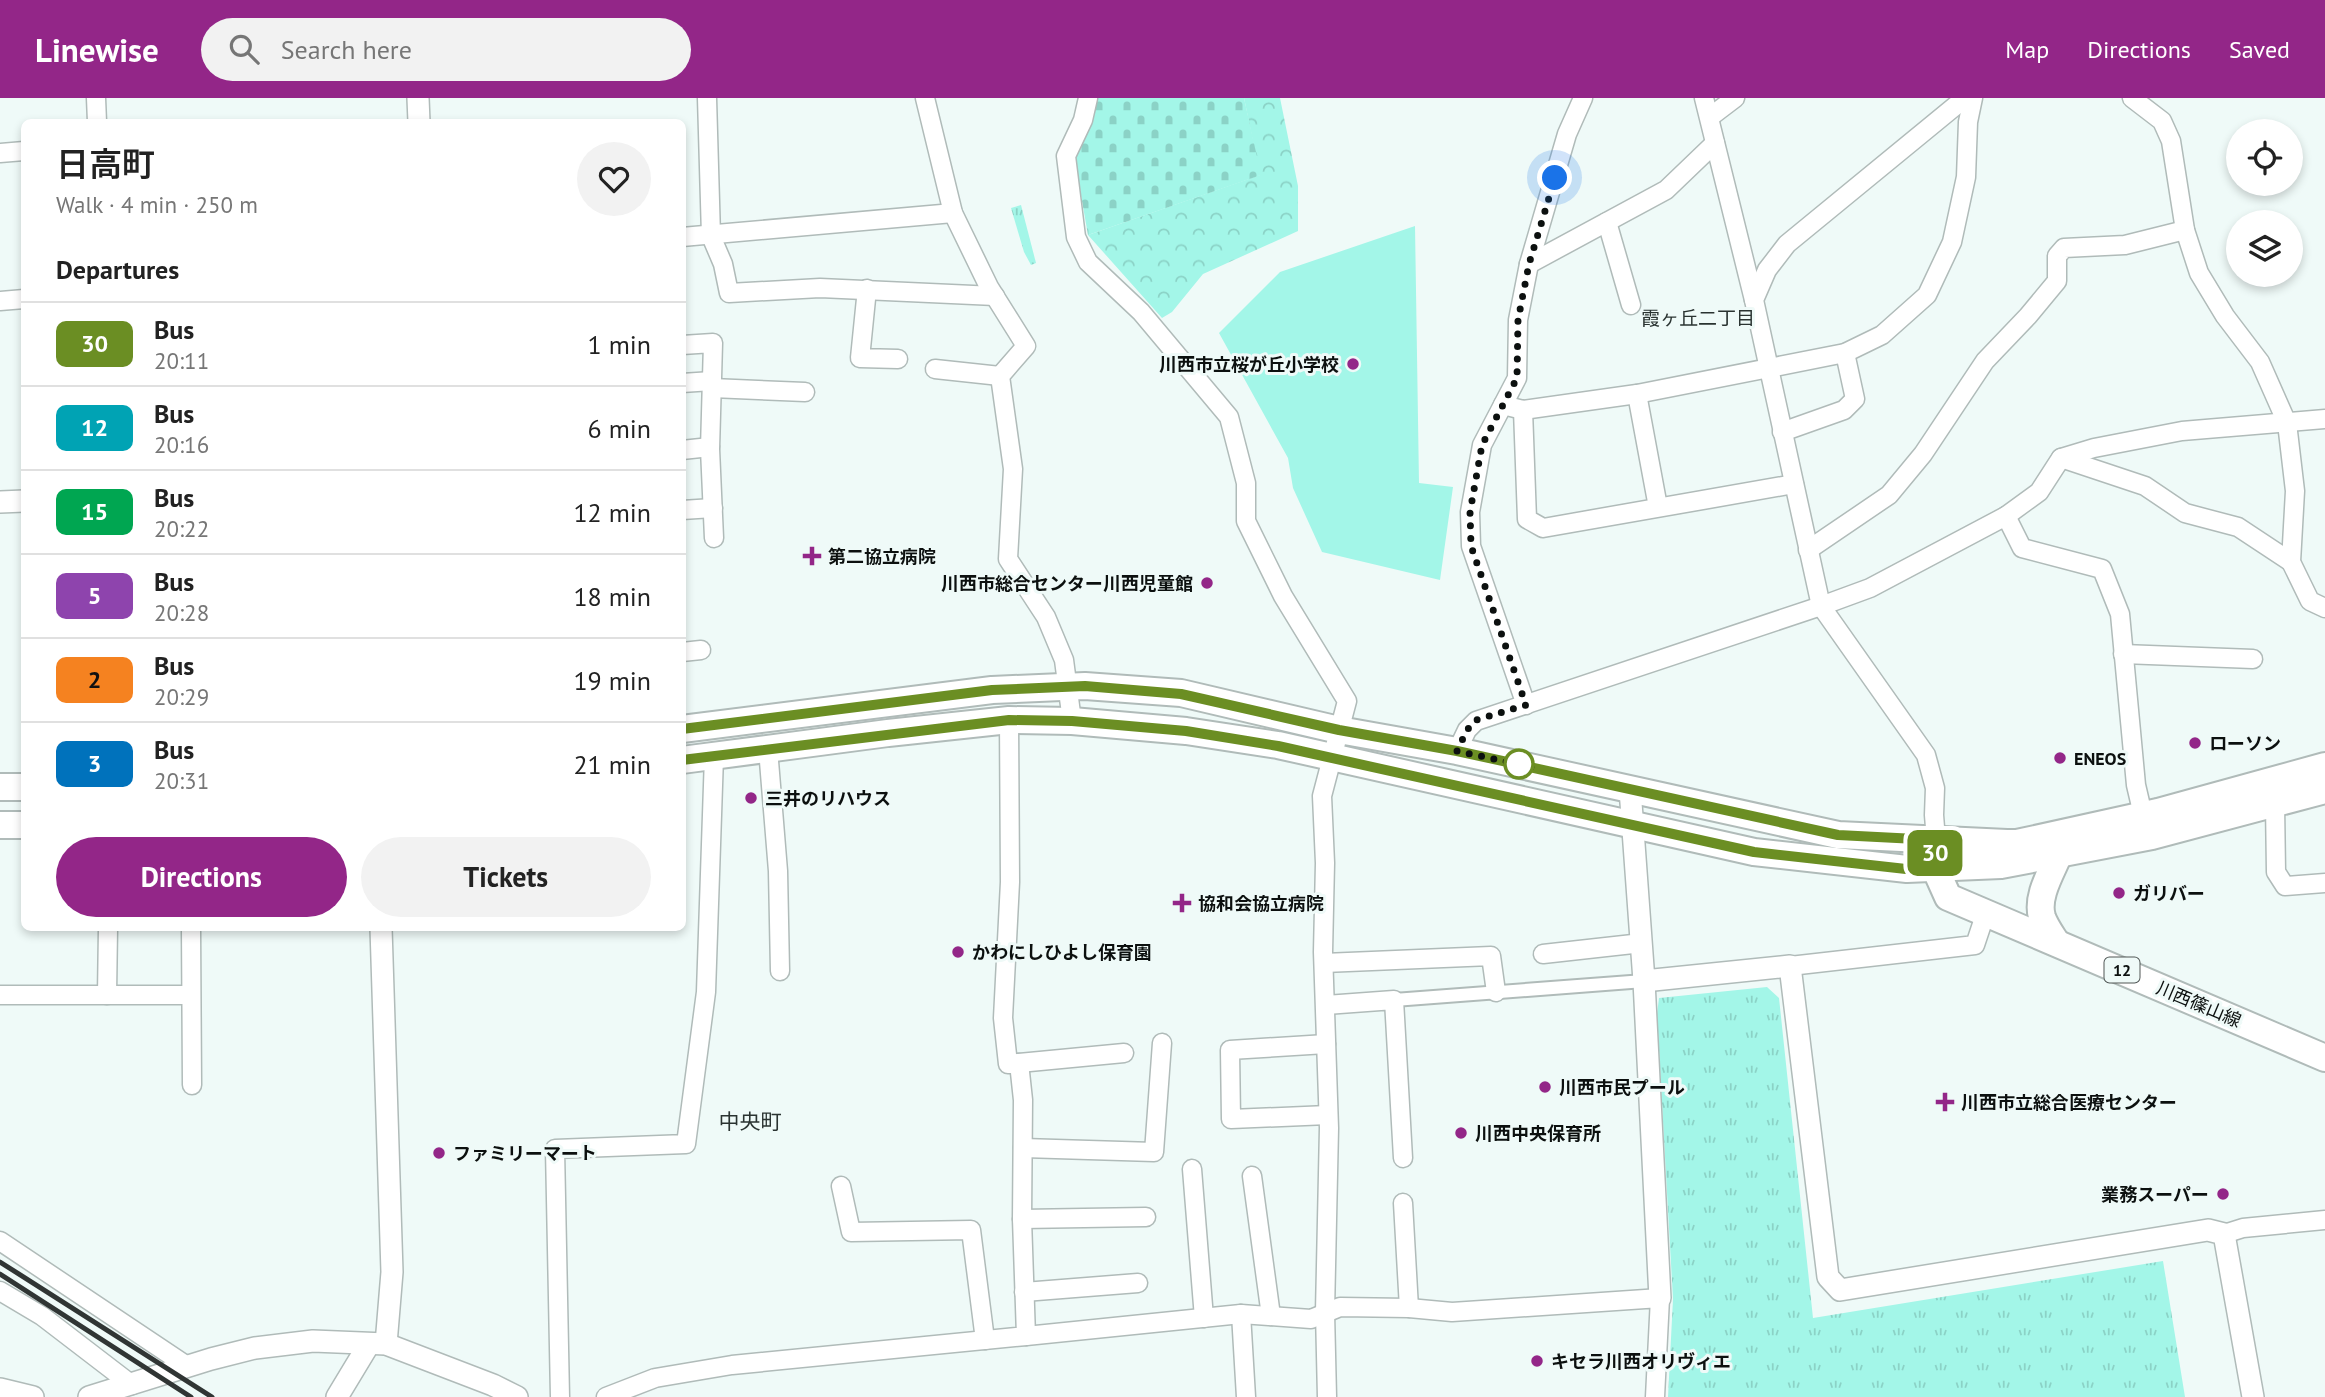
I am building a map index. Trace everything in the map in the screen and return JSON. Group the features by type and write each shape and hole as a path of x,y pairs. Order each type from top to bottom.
{"main road":[{"path":"686,728 992,690 1085,686 1181,694 1339,730 1457,751 1838,835 2017,843 2143,815 2325,766"},
{"path":"686,760 1009,720 1072,721 1186,731 1278,746 1754,852 1906,869 2001,865 2151,836 2325,790"},
{"path":"0,788 21,787"},
{"path":"0,825 21,825"},
{"name":"川西篠山線","path":"1936,840 1935,868 1948,897 2325,1058"},
{"path":"2056,942 2040,908 2059,854"}],"street":[{"path":"96,98 97,119"},
{"path":"418,98 419,119"},
{"path":"707,98 711,236 723,264 729,293 820,288 995,296"},
{"path":"925,98 953,213 995,296 1026,346 1000,376 1013,469 1008,559 1046,617 1064,660 1072,721"},
{"path":"1088,98 1083,120 1066,156 1076,237 1088,262 1141,312 1229,417 1246,483 1246,521 1283,596 1347,701 1322,796 1328,1115 1326,1397"},
{"path":"1526,705 1471,546 1470,512 1482,445 1517,378 1518,320 1529,264 1567,134 1583,98"},
{"path":"1704,98 1754,300 1821,607 1926,755 1936,788 1936,840"},
{"path":"1710,117 1735,98"},
{"path":"1754,300 1767,270 1787,244 1965,98"},
{"path":"1503,405 1523,410 1637,394 1768,370 1845,353 1882,335 1927,295 1952,242 1966,177 1968,121 1973,98"},
{"path":"2132,98 2162,121 2171,141 2185,230 2199,273 2225,316 2260,362 2287,423 2295,491 2291,562 2310,601 2325,608"},
{"path":"1529,264 1666,190 1715,143"},
{"path":"0,153 21,151"},
{"path":"686,237 953,213"},
{"path":"1607,222 1631,305"},
{"path":"1808,550 1889,495 1923,454 1985,361 2057,281 2057,256 2064,248 2125,245 2185,230"},
{"path":"867,289 860,358 898,359"},
{"path":"0,301 21,299"},
{"path":"686,345 713,343 710,447 714,538"},
{"path":"1782,432 1844,410 1855,399 1845,353"},
{"path":"935,369 1000,376"},
{"path":"686,383 805,392"},
{"path":"1637,394 1658,508"},
{"path":"1523,410 1527,519 1543,528 1794,484"},
{"path":"1457,751 1467,730 1476,720 1821,607 1870,588 2006,516 2039,492 2061,458 2094,448 2182,431 2325,419"},
{"path":"686,450 710,447"},
{"path":"2061,458 2145,485 2185,513 2238,527 2291,562"},
{"path":"0,502 21,501"},
{"path":"686,510 713,508"},
{"path":"2006,516 2022,548 2102,569 2120,614 2136,785 2143,815"},
{"path":"686,652 701,650"},
{"path":"2123,654 2253,659"},
{"path":"1009,720 1010,882 1003,1018 1007,1064 1124,1054"},
{"path":"768,749 778,871 780,971"},
{"path":"560,1397 555,1149 686,1144 706,992 714,757"},
{"path":"1630,789 1642,943 1660,1298 1655,1397"},
{"path":"2275,803 2276,872 2285,886 2325,883"},
{"path":"1326,1005 1644,981 1975,945 1986,912"},
{"path":"107,995 108,931"},
{"path":"191,931 192,1085"},
{"path":"337,1397 378,1344 392,1272 381,931"},
{"path":"1543,954 1642,943"},
{"path":"1324,963 1491,956 1496,992"},
{"path":"1790,966 1828,1278 1840,1290 2208,1230 2224,1234 2243,1228 2325,1220"},
{"path":"0,995 190,995"},
{"path":"1394,1000 1403,1158"},
{"path":"1023,1147 1154,1152 1162,1043"},
{"path":"1326,1044 1230,1050 1231,1119 1328,1115"},
{"path":"1019,1063 1023,1100 1022,1219 1026,1336"},
{"path":"1192,1169 1204,1318"},
{"path":"1252,1176 1271,1316"},
{"path":"841,1186 851,1232 971,1230 985,1340"},
{"path":"1404,1203 1409,1308"},
{"path":"1022,1219 1146,1217"},
{"path":"2224,1234 2253,1397"},
{"path":"0,1241 187,1366"},
{"path":"1024,1292 1138,1283"},
{"path":"0,1291 42,1316 132,1385"},
{"path":"606,1397 655,1378 732,1365 1241,1314 1311,1319 1340,1307 1452,1312 1660,1298"},
{"path":"1241,1314 1246,1397"},
{"path":"89,1397 255,1348 313,1341 378,1344 493,1385 517,1397"},
{"path":"0,1389 33,1397"}],"green space":[{"path":"1095,98 1244,98 1261,175 1088,235 1075,161"},
{"path":"1244,98 1280,98 1298,186 1298,231 1203,274 1172,312 1162,318 1088,235 1260,175"},
{"path":"1021,205 1036,263 1031,265 1024,252 1011,208"},
{"path":"1415,226 1419,483 1453,487 1440,580 1322,552 1293,488 1288,458 1219,333 1280,272"},
{"path":"1767,987 1779,998 1813,1318 2163,1261 2185,1397 1668,1397 1673,1299 1657,1014 1659,998"}],"railway":[{"path":"0,1262 212,1397"},
{"path":"0,1274 191,1397"}],"bus line":[{"name":"30","path":"686,728 992,690 1085,686 1181,694 1339,730 1457,751 1838,835 1936,840 1935,868 1906,869 1754,852 1278,746 1186,731 1072,721 1009,720 686,760"}],"place":[{"name":"川西市立桜が丘小学校","path":"1353,364"},
{"name":"第二協立病院","path":"812,556"},
{"name":"川西市総合センター川西児童館","path":"1207,583"},
{"name":"ローソン","path":"2195,743"},
{"name":"ENEOS","path":"2060,758"},
{"name":"三井のリハウス","path":"751,798"},
{"name":"ガリバー","path":"2119,893"},
{"name":"協和会協立病院","path":"1182,903"},
{"name":"かわにしひよし保育園","path":"958,952"},
{"name":"川西市民プール","path":"1545,1087"},
{"name":"川西市立総合医療センター","path":"1945,1102"},
{"name":"川西中央保育所","path":"1461,1133"},
{"name":"ファミリーマート","path":"439,1153"},
{"name":"業務スーパー","path":"2223,1194"},
{"name":"キセラ川西オリヴィエ","path":"1537,1361"}],"district":[{"name":"霞ヶ丘二丁目","path":"1698,318"},
{"name":"中央町","path":"750,1121"}],"route":[{"path":"1519,764 1531,767 1457,751 1467,730 1476,720 1526,705 1471,546 1470,512 1482,445 1517,378 1518,320 1529,264 1555,178"}]}
